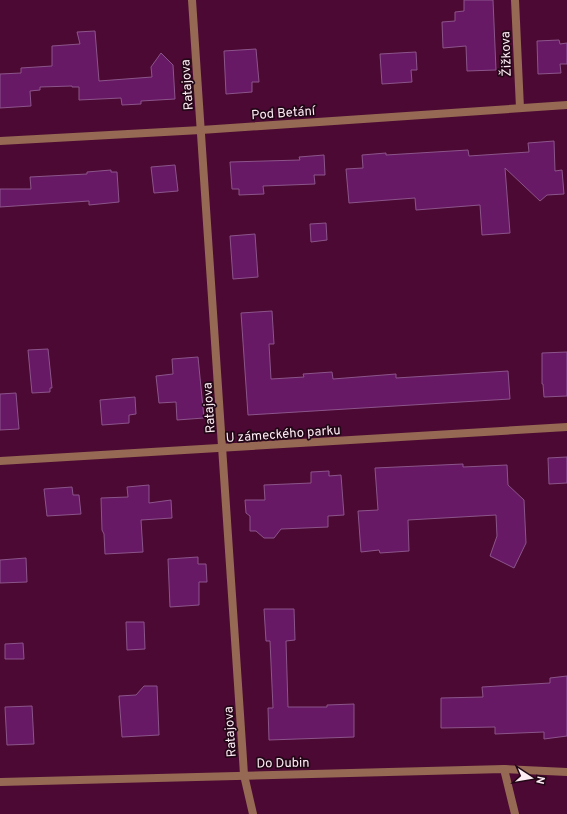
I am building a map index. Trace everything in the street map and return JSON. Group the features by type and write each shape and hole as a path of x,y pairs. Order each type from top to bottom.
{"street":[{"name":"Ratajova","path":"192,0 244,775 253,814"},
{"name":"Žižkova","path":"515,0 520,108"},
{"name":"Pod Betání","path":"0,141 201,130 567,105"},
{"name":"U zámeckého parku","path":"0,461 223,449 567,427"},
{"name":"Do Dubin","path":"0,782 504,769 567,772"},
{"path":"504,769 515,814"}],"building":[{"path":"464,0 493,0 496,70 467,71 466,46 443,48 442,22 455,21 455,12 464,11"},
{"path":"95,31 99,81 152,77 151,67 161,53 173,65 175,99 141,101 141,104 122,105 121,98 79,100 79,87 40,87 40,90 30,91 31,106 0,108 0,74 21,73 21,68 52,66 52,46 80,44 77,32"},
{"path":"559,40 560,44 567,43 567,64 560,64 561,73 538,74 537,41"},
{"path":"256,49 259,82 252,82 252,92 226,94 224,51"},
{"path":"416,52 417,70 411,70 412,82 382,84 380,54"},
{"path":"554,141 555,171 562,170 564,194 547,195 540,201 505,168 510,233 482,235 480,205 416,210 415,198 349,203 346,169 363,168 362,155 468,150 469,156 529,152 528,143"},
{"path":"324,155 325,175 314,175 315,184 263,186 264,194 239,195 239,189 232,189 230,162 300,160 299,157"},
{"path":"175,165 178,191 154,193 151,167"},
{"path":"111,170 111,172 117,172 119,202 89,205 89,201 0,207 0,189 31,189 30,177 87,174 87,172"},
{"path":"326,223 327,240 311,242 310,224"},
{"path":"255,234 258,277 233,279 230,236"},
{"path":"272,311 274,344 269,344 271,379 304,377 303,374 332,372 333,379 396,374 396,378 508,371 510,399 248,415 241,313"},
{"path":"48,349 52,388 50,388 50,392 32,393 28,350"},
{"path":"567,352 567,396 544,397 542,384 542,353"},
{"path":"198,357 204,418 177,420 176,402 159,403 156,376 173,374 172,359"},
{"path":"16,393 19,429 0,430 0,394"},
{"path":"135,397 136,414 129,415 129,423 102,425 100,400"},
{"path":"567,457 567,483 549,484 548,458"},
{"path":"463,464 463,467 507,465 508,485 524,500 526,543 514,568 490,556 497,536 496,515 408,520 409,551 380,553 379,550 361,552 358,511 378,510 375,468"},
{"path":"329,471 329,476 341,475 344,515 328,516 328,527 281,529 274,538 264,538 256,531 250,531 250,516 246,513 245,500 265,500 264,485 311,483 311,472"},
{"path":"149,485 149,503 171,500 172,518 141,520 143,552 105,554 104,534 102,530 101,498 128,497 127,487"},
{"path":"72,487 73,495 79,495 81,514 47,516 44,489"},
{"path":"198,557 198,564 206,564 207,582 199,582 199,605 170,607 168,559"},
{"path":"26,558 27,582 0,583 0,560"},
{"path":"264,609 294,609 295,640 286,641 288,707 327,707 327,705 354,704 354,737 269,740 268,708 273,708 270,641 266,641"},
{"path":"126,622 144,622 145,649 127,650"},
{"path":"23,643 24,659 5,659 5,644"},
{"path":"567,676 567,736 544,739 544,732 495,734 495,727 441,728 441,698 483,697 482,687 550,683 550,678"},
{"path":"144,686 157,686 159,735 122,737 119,696 136,695"},
{"path":"32,706 34,744 7,745 5,707"}]}
